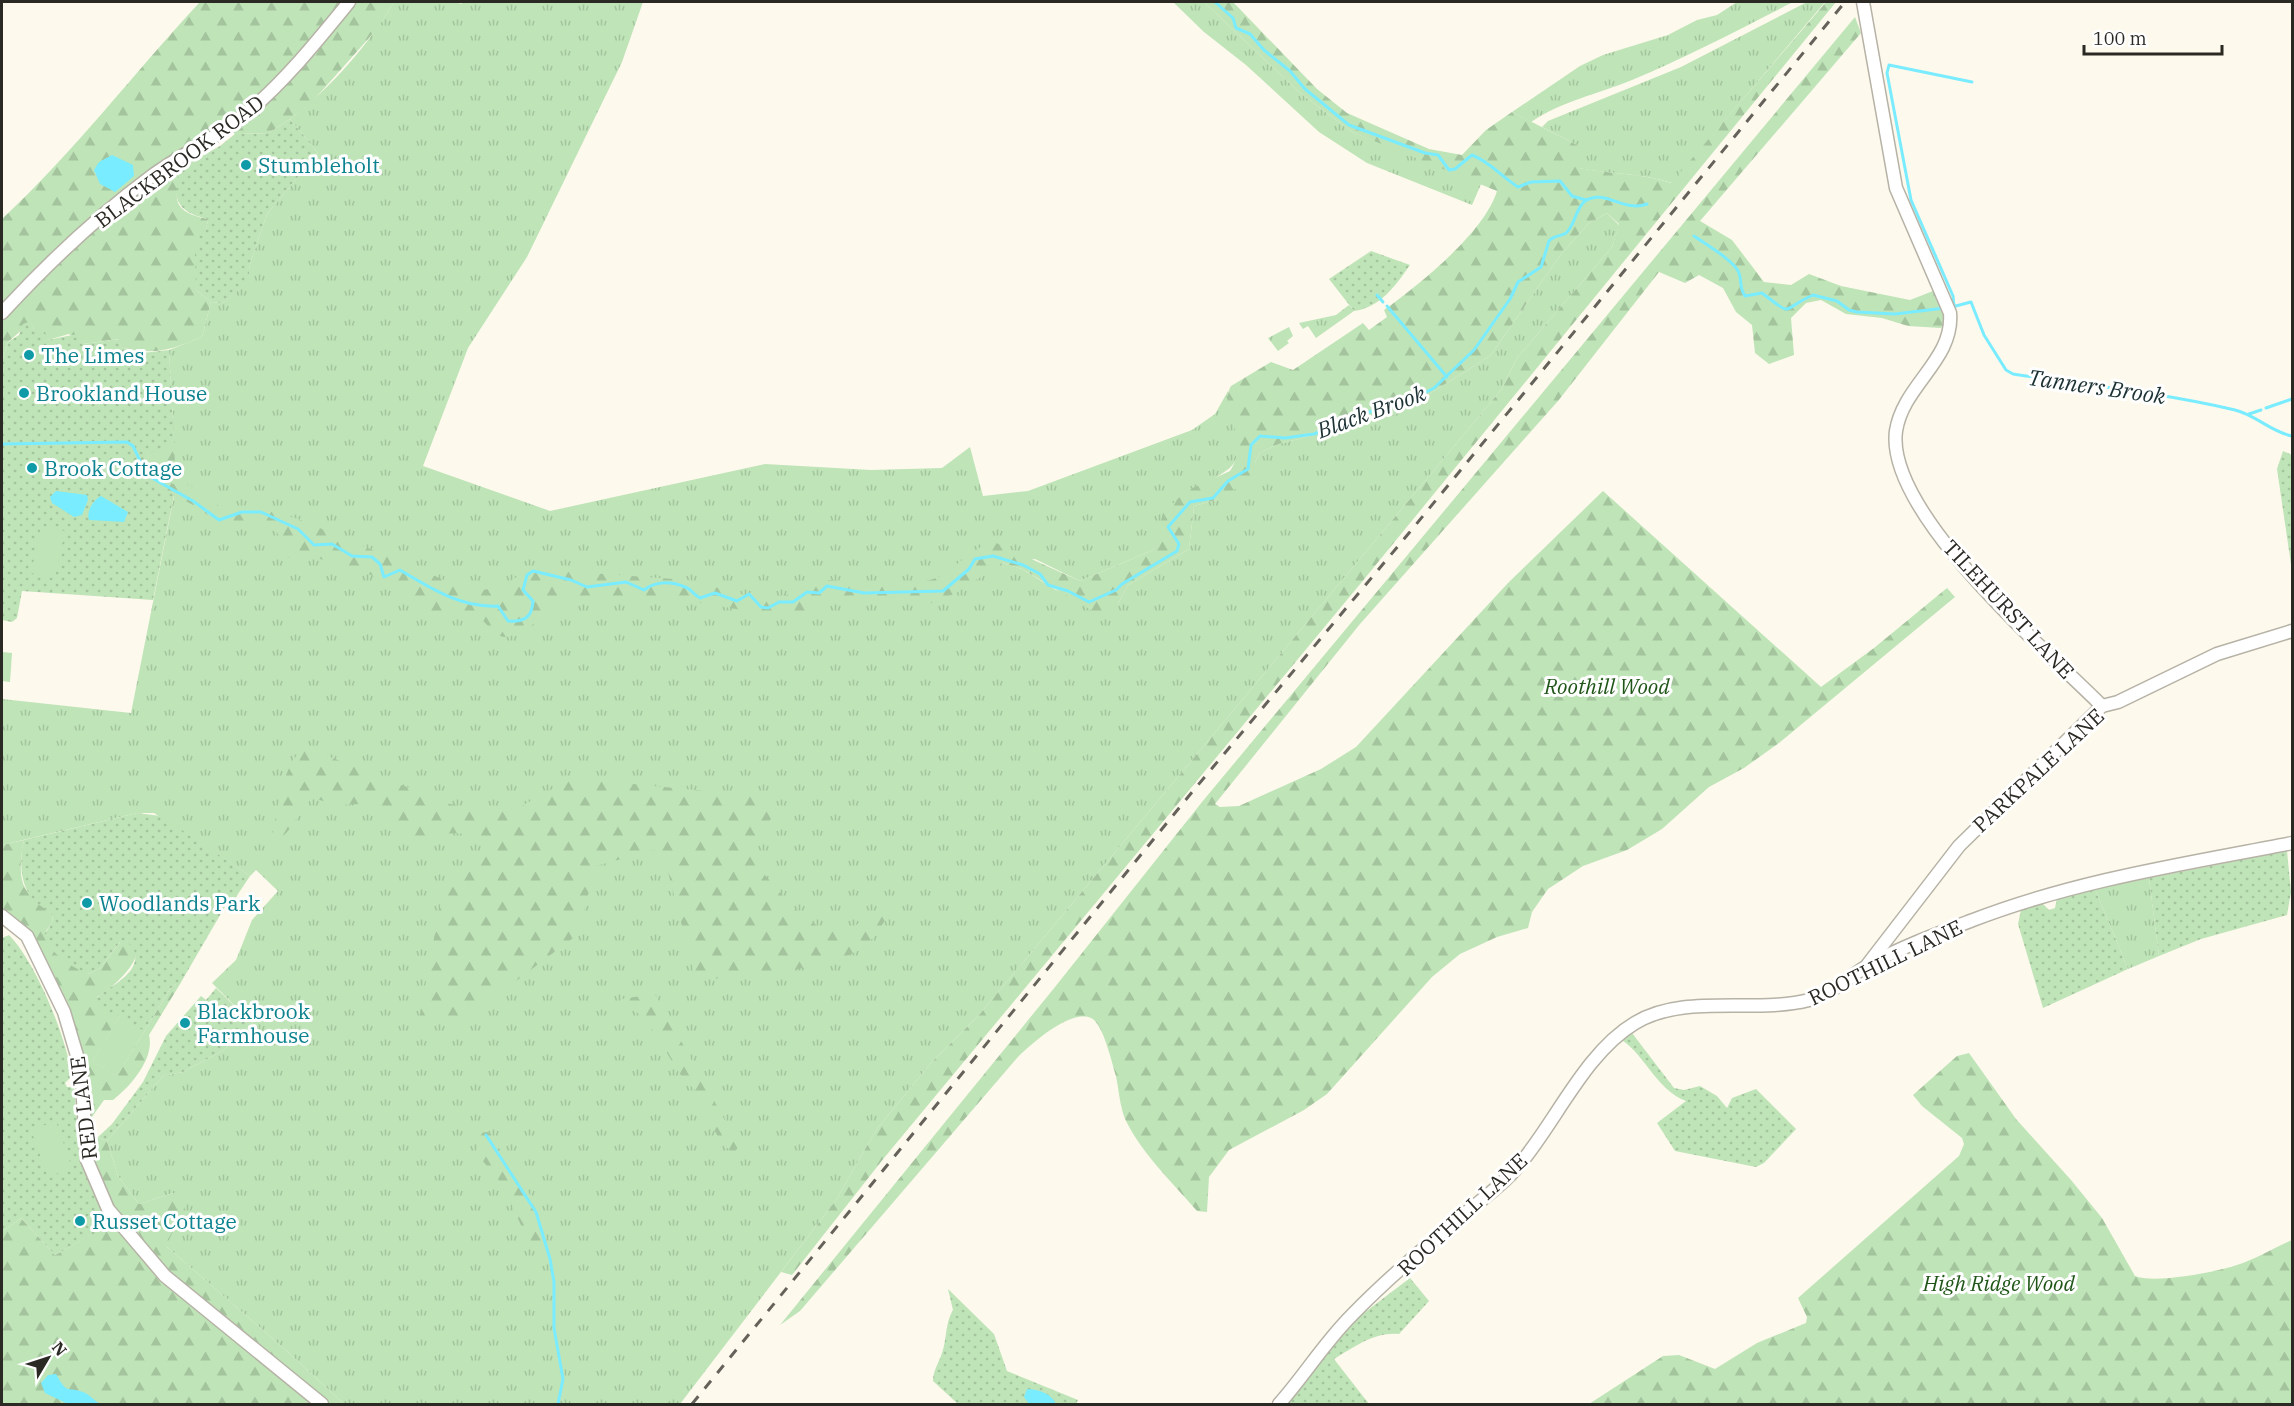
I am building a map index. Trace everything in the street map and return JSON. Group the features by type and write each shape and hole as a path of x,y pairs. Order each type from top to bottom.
{"street":[{"name":"BLACKBROOK ROAD","path":"2,313 59,256 127,196 155,174 222,132 248,112 306,53 349,2"},
{"name":"TILEHURST LANE","path":"1863,2 1896,188 1949,309 1951,324 1947,342 1913,390 1899,421 1896,440 1903,474 1924,514 1966,567 2102,706"},
{"name":"PARKPALE LANE","path":"1868,965 1959,846 2102,706 2118,702 2217,654 2292,631"},
{"name":"ROOTHILL LANE","path":"1279,1404 1319,1351 1353,1314 1515,1170 1586,1072 1629,1027 1653,1014 1677,1009 1769,1005 1807,1000 1826,994 1868,965 1896,951 1975,919 2079,885 2292,843"},
{"name":"RED LANE","path":"2,916 27,936 64,1012 75,1042 81,1069 87,1160 108,1209 165,1276 322,1404"},
{"path":"1886,940 1896,951"}],"green space":[{"path":"200,2 394,2 377,29 312,102 290,119 269,133 235,134 226,126 175,157 178,168 178,203 192,215 208,219 196,290 211,302 202,337 171,348 144,351 121,347 119,339 83,344 69,334 48,340 34,330 31,322 8,342 2,361 2,219 79,140"},
{"path":"394,2 457,2 461,4 463,2 643,2 622,62 527,257 468,348 423,466 550,511 765,464 871,470 942,468 970,447 983,496 1028,491 1192,430 1215,414 1228,391 1238,443 1235,461 1178,512 1153,550 1080,581 1035,559 1002,563 1022,569 1056,590 1118,604 1128,585 1189,549 1194,506 1216,500 1255,463 1259,453 1279,444 1399,413 1490,356 1562,253 1589,223 1607,213 1619,225 1612,247 1517,358 1501,390 979,1015 931,1063 876,1130 836,1200 680,1404 344,1404 166,1246 173,1193 139,1204 118,1176 107,1141 163,1076 183,1072 224,1050 253,1024 212,983 236,960 252,920 278,891 256,870 250,876 154,813 137,813 2,845 2,699 131,713 174,496 147,481 174,440 169,350 202,337 211,302 223,303 247,282 250,264 267,214 318,153 290,119 320,94 348,65 373,34"},
{"path":"1173,2 1204,2 1299,92 1352,132 1482,182 1472,205 1367,163 1319,132"},
{"path":"1204,2 1233,2 1317,89 1347,113 1429,149 1462,155 1486,130 1512,112 1579,146 1579,168 1649,177 1671,183 1826,2 1836,2 1361,583 884,1158 792,1275 781,1272 836,1200 876,1130 931,1063 979,1015 1501,390 1517,358 1612,247 1619,224 1607,213 1589,223 1562,253 1490,356 1399,413 1279,444 1259,453 1255,463 1255,478 1216,500 1194,506 1189,549 1128,585 1118,604 1096,613 1022,569 1002,563 956,593 932,603 900,598 832,598 797,616 753,612 691,601 576,596 521,632 505,637 497,634 480,618 470,614 436,615 422,612 378,579 357,569 321,559 300,562 287,557 277,533 271,526 255,521 220,524 195,506 147,481 133,462 173,417 175,464 165,478 173,484 194,487 222,509 257,507 298,519 449,582 480,590 501,588 519,575 531,571 549,570 687,580 746,595 770,598 786,595 824,580 898,583 926,581 944,574 979,548 994,542 1080,581 1153,550 1163,513 1186,491 1230,471 1236,459 1236,436 1228,403 1231,386 1271,362 1293,370 1363,323 1369,330 1387,317 1384,310 1432,272 1479,224 1497,191 1352,132 1299,92"},
{"path":"1737,2 1793,2 1673,62 1632,80 1568,103 1531,122 1512,112 1580,66 1603,55 1668,35 1697,20 1717,15"},
{"path":"1807,2 1825,2 1672,183 1649,177 1578,168 1579,146 1542,127 1548,121 1681,67"},
{"name":"Roothill Wood","path":"1855,17 1861,33 1700,221 1732,240 1764,282 1791,285 1809,274 1841,286 1910,300 1933,291 1946,318 1941,328 1908,326 1882,318 1846,314 1821,300 1806,303 1791,318 1794,355 1769,364 1755,353 1752,325 1736,312 1723,288 1699,275 1685,283 1659,272 1558,401 1360,624 1215,804 1220,807 1239,806 1321,769 1356,747 1508,583 1603,491 1821,687 1874,648 1947,588 1955,597 1779,743 1744,768 1709,787 1662,829 1627,850 1583,866 1548,889 1532,912 1528,928 1497,937 1460,954 1432,977 1327,1094 1304,1110 1229,1150 1209,1177 1207,1212 1197,1211 1150,1157 1133,1133 1122,1111 1116,1076 1106,1044 1095,1021 1082,1017 1072,1019 1051,1030 1017,1058 800,1311 780,1325 1202,802"},
{"path":"290,119 318,153 267,214 250,264 248,282 223,303 211,302 196,290 195,253 198,237 206,230 208,219 189,212 179,202 176,188 180,168 220,146 235,134 269,133"},
{"path":"1371,251 1410,265 1393,288 1379,300 1354,311 1329,279"},
{"path":"1349,305 1354,311 1316,338 1308,326 1303,329 1299,323 1336,315"},
{"path":"31,321 34,330 45,332 48,340 77,334 83,344 120,339 121,347 143,353 169,350 174,441 133,462 147,481 174,495 153,600 22,591 17,618 12,622 2,620 2,361 8,342 19,335 23,324"},
{"path":"1289,327 1293,336 1287,341 1289,343 1278,351 1268,338"},
{"path":"2283,451 2292,455 2292,571 2277,469"},
{"path":"41,526 65,531 55,578 31,573"},
{"path":"2,652 12,653 10,682 2,681"},
{"path":"307,748 450,804 489,811 518,808 572,778 756,796 769,803 774,809 772,817 754,839 755,857 761,871 808,920 832,931 845,932 897,899 875,935 866,945 851,954 810,967 699,980 695,977 664,856 654,850 596,866 577,935 471,1015 453,1019 419,1019 441,901 484,845 463,834 452,833 415,838 403,833 385,810 361,804 337,805 313,798 284,835 272,840 286,774 299,753"},
{"path":"137,813 161,816 250,876 234,900 230,898 180,984 170,989 117,1076 93,1061 120,1016 99,1009 95,1000 127,975 135,961 134,950 130,945 120,942 100,968 89,974 62,959 51,948 44,935 52,923 53,916 32,898 27,890 22,874 21,857 24,840"},
{"path":"24,840 21,860 22,881 28,892 53,916 52,923 46,931 59,956 89,974 100,968 121,941 132,945 136,951 135,959 121,978 97,997 120,1016 93,1061 117,1076 170,989 180,984 149,1035 148,1053 140,1071 113,1100 104,1100 87,1124 84,1066 30,932 2,909 2,845"},
{"path":"2287,851 2291,892 2287,915 2201,939 2159,956 2149,878"},
{"path":"2149,878 2159,956 2128,969 2095,889"},
{"path":"2095,889 2128,969 2043,1008 2018,924 2021,910 2042,903 2049,910 2055,908 2057,898"},
{"path":"9,935 20,948 40,982 57,1022 72,1076 65,1083 67,1087 74,1087 81,1163 95,1197 112,1224 55,1255 21,1218 2,1232 2,938"},
{"path":"216,988 253,1024 224,1050 183,1072 163,1076 107,1141 98,1137 112,1124 143,1082 166,1036 201,996 206,1000"},
{"path":"655,994 739,1146 734,1153 723,1145 697,1101 695,1090 682,1077 653,1031 635,1010 621,1006 621,999"},
{"path":"120,1016 144,1031 117,1076 93,1061"},
{"path":"1632,1033 1674,1088 1684,1090 1700,1086 1717,1096 1727,1108 1732,1098 1756,1089 1796,1129 1764,1163 1756,1167 1675,1151 1657,1123 1686,1101 1667,1089 1631,1047 1622,1040"},
{"name":"High Ridge Wood","path":"1969,1053 2016,1119 2102,1218 2135,1276 2156,1279 2215,1271 2244,1263 2292,1240 2292,1404 1589,1404 1663,1356 1679,1355 1715,1369 1757,1343 1806,1323 1807,1317 1798,1298 1959,1156 1964,1144 1962,1138 1922,1106 1913,1095 1957,1056"},
{"path":"56,1121 72,1168 48,1177 31,1130"},
{"path":"488,1132 530,1195 550,1251 532,1249 502,1184 476,1153 479,1133"},
{"path":"98,1137 107,1141 118,1176 139,1204 173,1193 187,1202 166,1246 344,1404 2,1404 2,1232 21,1218 55,1255 120,1219 102,1190 88,1142"},
{"path":"1410,1278 1429,1301 1399,1334 1373,1338 1334,1359 1369,1404 1283,1404 1326,1350 1356,1319"},
{"path":"948,1289 994,1334 1007,1371 1078,1400 1076,1404 958,1404 933,1381 953,1310"}],"water":[{"path":"112,155 133,165 134,176 115,192 100,184 94,170 99,162"},
{"path":"56,491 87,495 88,500 82,515 74,517 52,503 50,497"},
{"path":"101,496 128,512 124,522 89,520 88,513 91,506"},
{"path":"56,1374 67,1389 85,1393 100,1404 68,1404 45,1393 41,1383 48,1375"},
{"path":"1027,1389 1044,1393 1056,1404 1029,1404 1024,1397"}],"waterway":[{"path":"1215,2 1233,18 1236,28 1250,34 1264,50 1290,71 1305,89 1349,125 1425,153 1438,155 1449,170 1455,169 1472,155 1484,161 1518,187 1531,182 1560,181 1572,196 1586,200"},
{"path":"1954,306 1953,296 1911,200 1887,73 1889,65 1972,82"},
{"name":"Black Brook","path":"2,444 127,442 133,446 144,469 152,478 193,501 219,520 242,512 261,512 298,529 314,545 332,544 352,556 372,557 380,564 384,577 400,570 446,596 471,604 498,606 508,621 523,620 529,615 533,601 523,590 527,575 533,571 571,580 587,587 626,582 644,590 653,585 669,583 687,588 700,598 715,593 737,601 749,594 761,607 768,608 779,602 793,602 807,592 819,593 827,586 864,593 943,591 969,569 975,559 993,556 1023,565 1040,574 1048,585 1068,591 1089,602 1116,590 1122,584 1177,551 1179,544 1168,527 1190,502 1213,498 1228,481 1248,469 1251,445 1260,436 1285,438 1314,434 1372,411 1405,403 1434,388 1474,350 1510,299 1518,282 1541,267 1549,241 1569,230 1579,208 1585,201 1600,197 1630,206 1647,204"},
{"name":"Tanners Brook","path":"1694,236 1726,258 1736,268 1745,296 1762,293 1784,309 1791,308 1813,295 1837,301 1849,310 1857,312 1895,314 1945,308"},
{"path":"1377,295 1383,302"},
{"name":"Tanners Brook","path":"1952,307 1971,302 1984,335 2006,370 2013,374 2208,404 2243,412 2277,431 2292,436"},
{"path":"1387,306 1447,377"},
{"path":"2266,408 2292,399"},
{"path":"2249,414 2261,410"},
{"path":"486,1135 536,1212 550,1259 554,1282 554,1328 563,1379 558,1404"}],"railway":[{"path":"692,1404 1193,791 1409,533 1845,2"}],"place":[{"name":"Stumbleholt","path":"246,165"},
{"name":"The Limes","path":"29,355"},
{"name":"Brookland House","path":"24,393"},
{"name":"Brook Cottage","path":"32,468"},
{"name":"Woodlands Park","path":"87,903"},
{"name":"Blackbrook Farmhouse","path":"185,1023"},
{"name":"Russet Cottage","path":"80,1221"}]}
